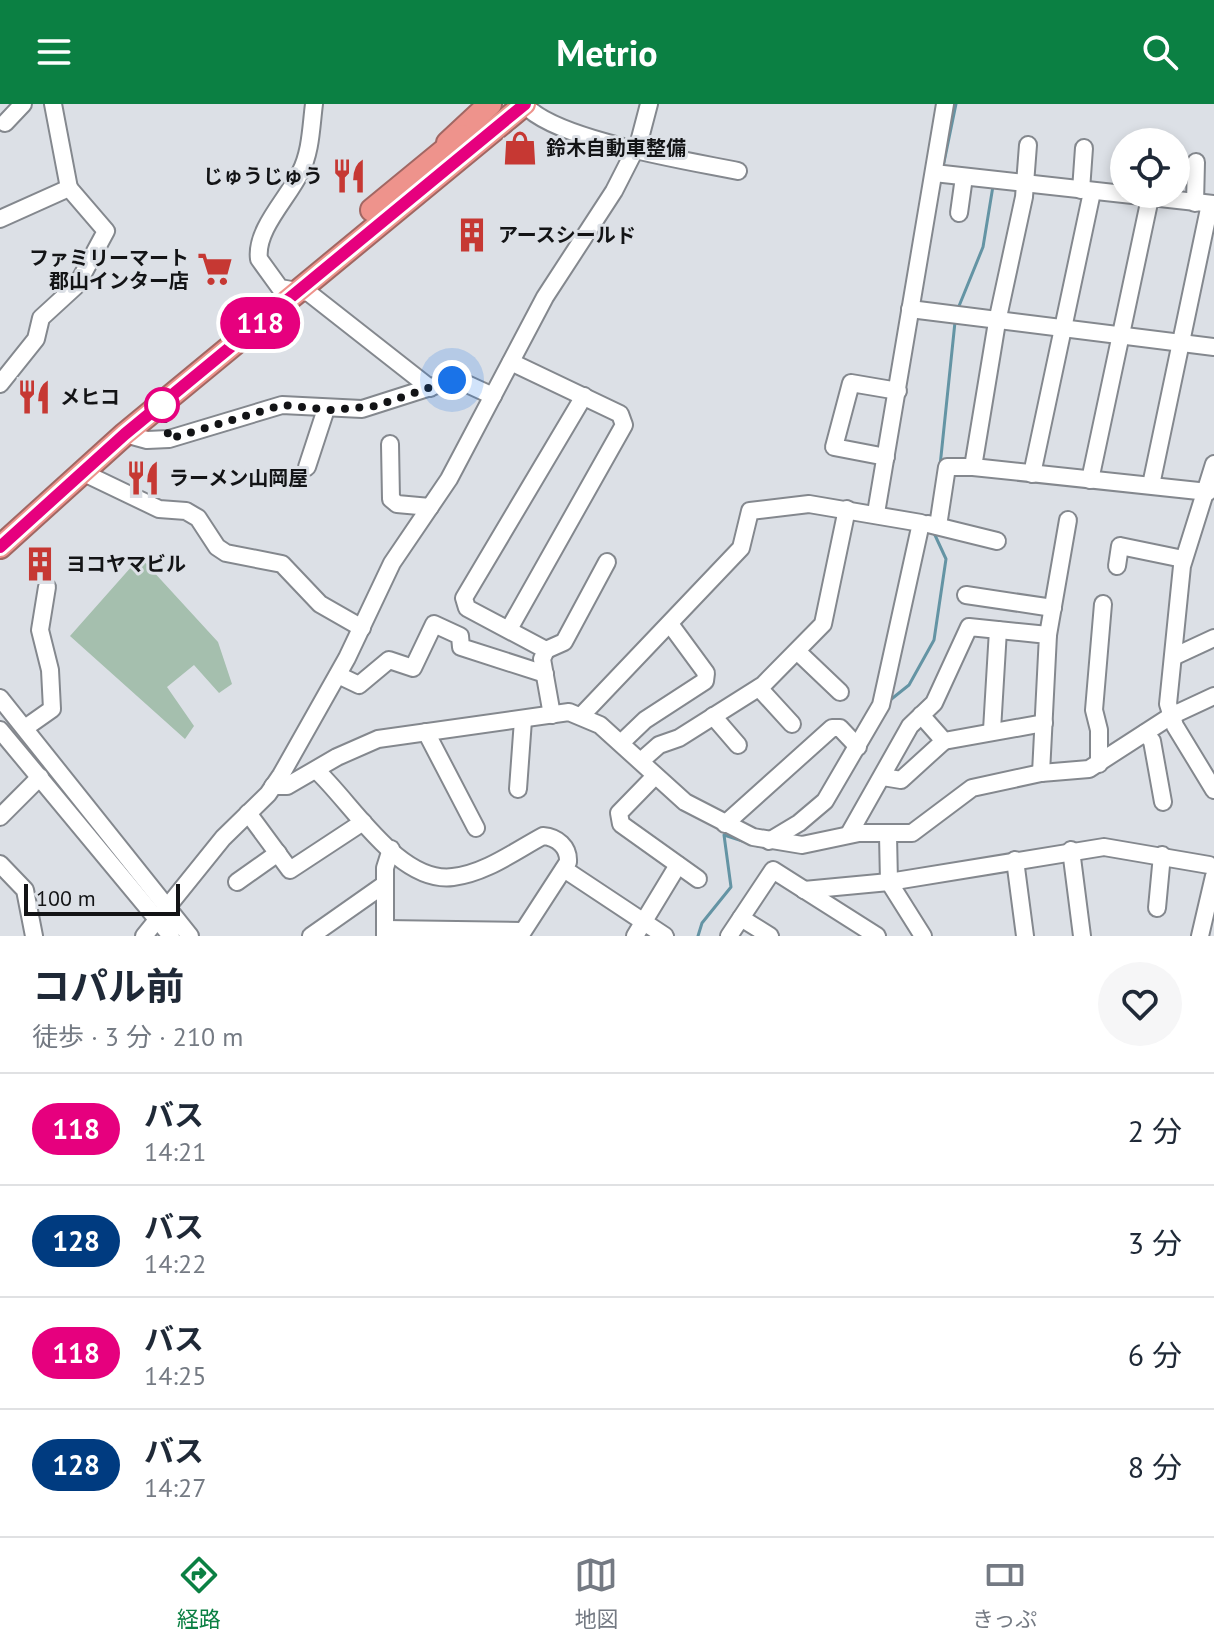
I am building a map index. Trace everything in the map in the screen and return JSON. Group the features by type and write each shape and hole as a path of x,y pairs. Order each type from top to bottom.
{"highway":[{"path":"0,547 289,289 490,104"},
{"path":"424,166 503,104"},
{"path":"0,529 289,289 524,104"}],"street":[{"path":"5,123 23,104"},
{"path":"0,384 36,339 41,318 77,285 106,231 69,188 55,112 39,104"},
{"path":"314,104 308,153 300,174 258,250 263,267 289,289 309,293 430,388"},
{"path":"524,104 543,120 636,150 738,171"},
{"path":"144,936 223,838 273,786 338,675 382,580 430,507 545,297 606,205 636,150 649,104"},
{"path":"876,513 945,104"},
{"path":"973,467 997,322 1025,184 1028,145"},
{"path":"1032,474 1087,191 1084,148"},
{"path":"1151,485 1206,204 1196,162"},
{"path":"934,173 1110,193"},
{"path":"959,213 964,177"},
{"path":"0,219 69,188"},
{"path":"1090,480 1120,336 1140,208"},
{"path":"910,309 1214,347"},
{"path":"509,629 624,425 620,414 511,362"},
{"path":"125,434 147,440 169,439 282,405 326,409 376,406 456,379 493,396"},
{"path":"886,457 834,447 851,383 898,391"},
{"path":"546,650 467,608 464,598 584,396"},
{"path":"307,467 326,409"},
{"path":"390,444 391,499 397,504 430,507"},
{"path":"1214,464 1208,492 1183,559 1168,704 1171,716 1214,790"},
{"path":"769,841 799,823 825,801 881,705 947,467 973,467 1208,492"},
{"path":"84,473 159,509 186,511 198,518 217,547 226,553 282,564 320,604 362,628"},
{"path":"582,715 741,548 750,511 809,504 876,513 997,541"},
{"path":"642,760 665,742 679,738 759,688 798,652 826,618 847,509"},
{"path":"1041,773 1048,635 1068,520"},
{"path":"1117,566 1120,546 1183,559"},
{"path":"552,715 542,659 546,650 564,642 607,562"},
{"path":"25,728 52,709 50,670 40,630 47,587"},
{"path":"966,595 1053,608"},
{"path":"1099,764 1099,730 1094,710 1103,604"},
{"path":"338,675 359,685 389,660 413,668 434,624 460,636 461,647 545,674"},
{"path":"621,743 645,720 706,677 670,624"},
{"path":"849,834 910,726 941,691 969,627 1048,635"},
{"path":"992,730 998,630"},
{"path":"1173,657 1214,638"},
{"path":"798,652 840,692"},
{"path":"759,688 792,724"},
{"path":"273,786 287,786 378,739 552,715 582,715 642,760 654,777 685,802 725,824 769,841 802,845 849,834 917,832 962,794 978,785 1041,773 1079,773 1099,764 1171,716 1214,696"},
{"path":"0,698 164,915 171,936"},
{"path":"921,715 944,741"},
{"path":"713,716 738,745"},
{"path":"518,789 523,720"},
{"path":"883,777 901,780 944,741 1044,723"},
{"path":"725,824 832,728 840,728 858,747"},
{"path":"0,730 164,915 190,936"},
{"path":"426,732 476,828"},
{"path":"1145,733 1152,741 1163,802"},
{"path":"316,770 363,822 423,876 450,878 504,859 547,836 556,839 567,851 564,869 521,934 385,933 385,884 391,849"},
{"path":"0,817 40,777"},
{"path":"654,777 619,813 621,824 698,879"},
{"path":"248,813 290,870 363,822"},
{"path":"888,835 889,882 923,936"},
{"path":"804,890 889,882 1104,847 1162,855 1212,870 1200,936"},
{"path":"1071,850 1082,936"},
{"path":"237,882 278,853"},
{"path":"1157,908 1162,855"},
{"path":"1015,860 1025,936"},
{"path":"0,864 25,890 34,936"},
{"path":"639,929 678,865"},
{"path":"564,869 639,929 665,936"},
{"path":"729,936 773,870 853,929 877,936"},
{"path":"311,936 385,884"},
{"path":"741,918 770,936"}],"green space":[{"path":"140,557 218,642 232,684 219,693 194,665 167,687 194,726 185,739 70,636"}],"waterway":[{"path":"943,167 956,104"},
{"path":"957,311 983,247 993,186"},
{"path":"940,466 955,322"},
{"path":"889,701 909,685 934,640 946,559 934,533"},
{"path":"698,936 702,923 731,887 724,835 758,846"}],"bus line":[{"name":"118","path":"0,547 125,434 525,104"}],"place":[{"name":"鈴木自動車整備","path":"520,148"},
{"name":"じゅうじゅう","path":"349,176"},
{"name":"アースシールド","path":"472,235"},
{"name":"ファミリーマート 郡山インター店","path":"215,269"},
{"name":"メヒコ","path":"34,397"},
{"name":"ラーメン山岡屋","path":"143,478"},
{"name":"ヨコヤマビル","path":"40,564"}],"route":[{"path":"162,405 169,439 282,405 331,410 362,409 452,380"}]}
